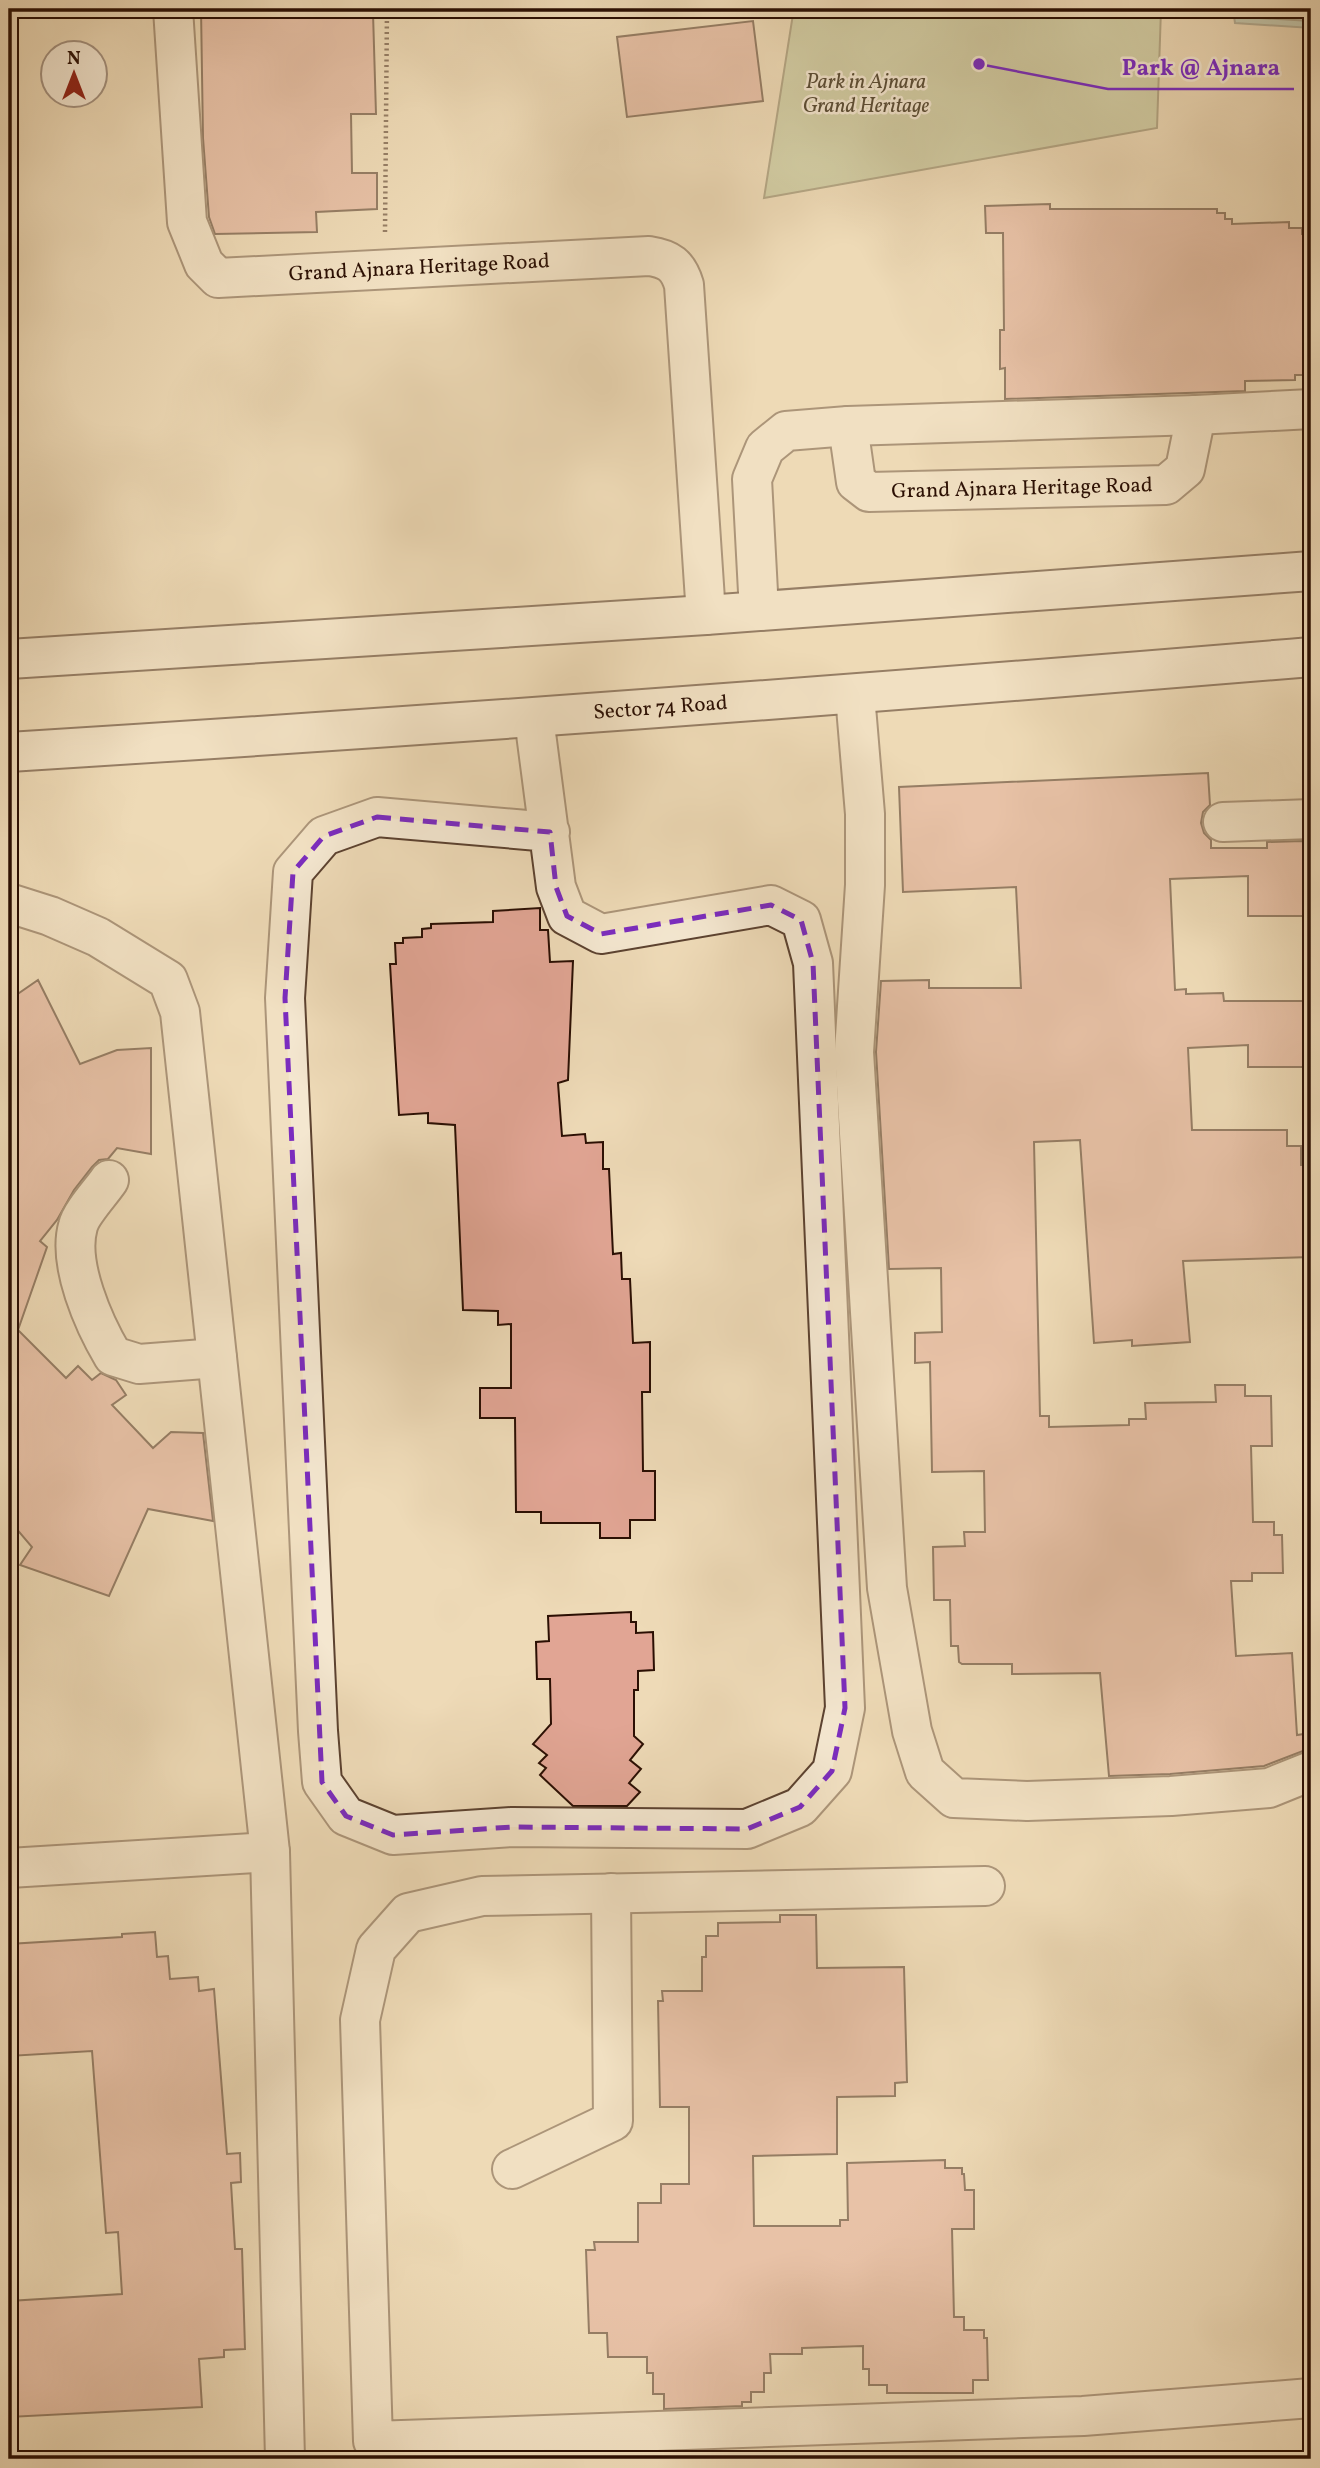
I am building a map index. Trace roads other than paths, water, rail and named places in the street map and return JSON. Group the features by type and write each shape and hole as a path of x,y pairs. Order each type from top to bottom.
{"street":[{"name":"Grand Ajnara Heritage Road","path":"173,9 187,222 204,264 218,278 649,256 664,259 680,271 684,285 706,615"},
{"path":"759,611 752,479 765,448 786,431 848,426 1311,409"},
{"name":"Grand Ajnara Heritage Road","path":"848,426 856,482 869,492 1166,485 1185,469 1196,415"},
{"path":"697,482 752,479"},
{"path":"9,659 706,615 1311,571"},
{"name":"Sector 74 Road","path":"9,752 855,695 1311,657"},
{"path":"855,695 865,814 865,886 854,1052 886,1574 912,1731 925,1772 954,1798 1027,1801 1171,1796 1269,1788 1311,1771"},
{"path":"534,718 550,832 556,887 567,916 601,934 771,905 801,920 813,963 845,1708 832,1771 800,1807 747,1829 512,1827 393,1835 346,1816 322,1782 285,998 293,872 324,835 377,817 550,832"},
{"path":"1223,822 1311,819"},
{"path":"9,903 50,916 98,937 168,980 180,1012 270,1852 285,2459"},
{"path":"109,1180 78,1224 76,1256 85,1295 98,1331 113,1356 139,1364 217,1358"},
{"path":"9,1868 270,1852"},
{"path":"985,1886 482,1896 408,1913 376,1949 360,2020 373,2441 1083,2416 1311,2398"},
{"path":"512,2169 613,2121 611,1893"}],"water":[{"path":"1233,9 1311,9 1311,28 1235,23"}],"place":[{"name":"Park @ Ajnara","path":"979,64"}],"park label":[{"name":"Park in Ajnara Grand Heritage","path":"866,94"}]}
